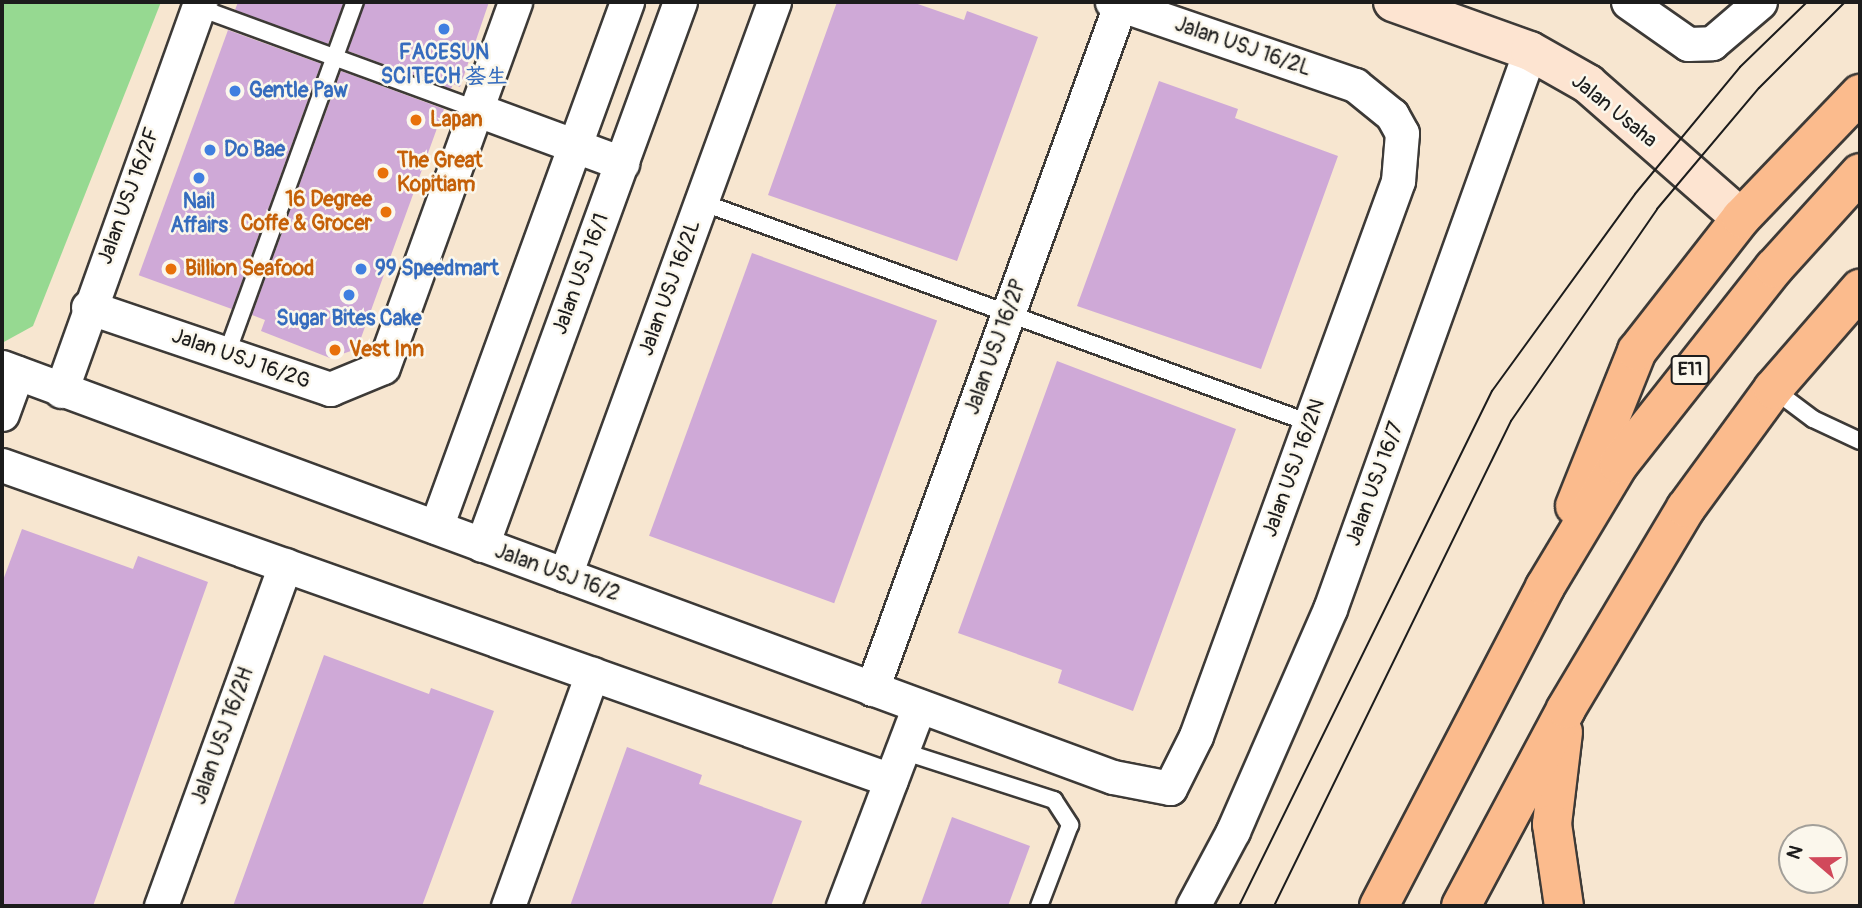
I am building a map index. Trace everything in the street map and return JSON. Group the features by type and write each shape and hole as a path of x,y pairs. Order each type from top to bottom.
{"highway":[{"path":"1545,587 1637,351 1741,218 1860,94"},
{"name":"E11","path":"1379,906 1545,587 1619,464 1681,381 1773,268 1860,173"},
{"path":"1461,906 1566,709 1686,508 1773,388 1860,289"},
{"path":"1564,906 1552,824 1566,709"}],"street":[{"name":"Jalan USJ 16/2G","path":"89,307 330,388 383,367 514,2"},
{"path":"436,527 627,2"},
{"name":"Jalan USJ 16/1","path":"482,545 680,2"},
{"name":"Jalan USJ 16/2L","path":"565,575 774,2"},
{"name":"Jalan Usaha","path":"1393,2 1530,51 1587,84 1741,218"},
{"path":"1628,2 1688,44 1712,43 1760,2"},
{"name":"Jalan USJ 16/2L","path":"1116,3 1354,85 1372,96"},
{"name":"Jalan USJ 16/2P","path":"872,689 1008,313 1116,3"},
{"name":"Jalan USJ 16/2F","path":"61,391 198,5"},
{"name":"Jalan USJ 16/7","path":"1193,906 1233,831 1330,609 1530,51"},
{"name":"Jalan USJ 16/2N","path":"1113,777 1170,789 1196,736 1398,181 1402,133 1372,96"},
{"path":"475,109 622,163"},
{"path":"2,414 9,370"},
{"name":"Jalan USJ 16/2","path":"9,370 1113,777"},
{"path":"2,465 592,674 896,766"},
{"name":"Jalan USJ 16/2H","path":"161,906 285,565"},
{"path":"508,906 592,674"},
{"path":"844,906 919,706"}],"lane":[{"path":"227,354 355,2"},
{"path":"198,5 475,109"},
{"path":"701,202 1310,423"},
{"path":"1773,388 1813,419 1860,441"},
{"path":"896,766 1054,800 1070,825 1039,906"}],"green space":[{"path":"2,2 161,2 33,326 2,343"}],"building":[{"path":"238,2 344,2 328,44 235,10"},
{"path":"365,2 489,2 460,87 453,84 451,89 348,51"},
{"path":"837,2 912,2 964,20 967,11 1038,37 957,261 768,195"},
{"path":"228,30 321,64 232,309 139,275"},
{"path":"341,71 444,109 357,349 330,358 261,331 265,320 252,315"},
{"path":"1159,81 1238,109 1235,118 1338,156 1261,369 1077,306"},
{"path":"752,253 937,320 834,603 649,536"},
{"path":"1057,361 1236,429 1133,711 1058,683 1062,670 958,633"},
{"path":"22,529 133,569 138,556 208,582 93,906 2,906 2,583"},
{"path":"324,655 429,694 431,688 494,711 422,906 233,906"},
{"path":"627,747 702,775 699,784 802,821 771,906 570,906"},
{"path":"952,817 1030,846 1008,906 920,906"}],"tram line":[{"path":"1239,906 1492,391 1635,194 1740,67 1807,2"},
{"path":"1274,906 1511,421 1657,209 1759,88 1845,2"}],"place":[{"name":"FACESUN SCITECH 荟生","path":"444,29"},
{"name":"Gentle Paw","path":"235,91"},
{"name":"Lapan","path":"416,120"},
{"name":"Do Bae","path":"210,150"},
{"name":"The Great Kopitiam","path":"383,173"},
{"name":"Nail Affairs","path":"199,178"},
{"name":"16 Degree Coffe & Grocer","path":"386,212"},
{"name":"Billion Seafood","path":"171,269"},
{"name":"99 Speedmart","path":"361,269"},
{"name":"Sugar Bites Cake","path":"349,295"},
{"name":"Vest Inn","path":"335,350"}]}
